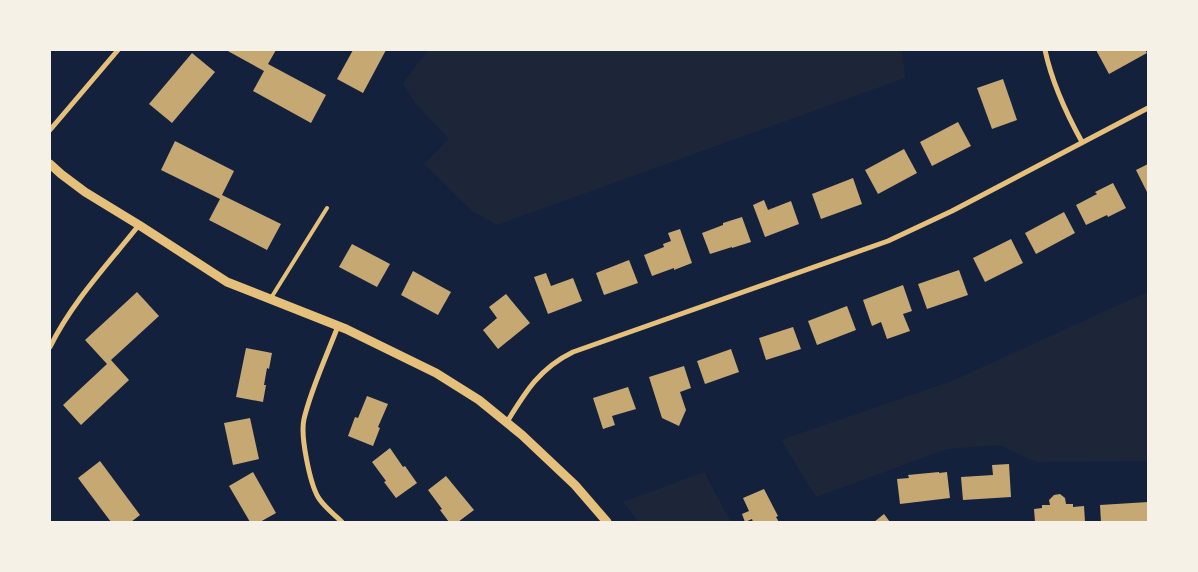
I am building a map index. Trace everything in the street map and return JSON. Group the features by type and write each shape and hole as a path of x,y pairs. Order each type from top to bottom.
{"street":[{"path":"50,130 118,50"},
{"path":"1044,50 1053,81 1070,121 1082,142"},
{"path":"507,422 531,386 541,375 568,355 888,241 952,211 1148,108"},
{"path":"50,164 84,192 227,282 338,326 436,372 479,400 542,452 576,485 607,522"},
{"path":"50,347 83,295 139,225"},
{"path":"338,326 303,422 306,459 317,496 342,522"}],"lane":[{"path":"270,300 327,208"}],"shaded area":[{"path":"428,50 902,50 905,78 497,225 472,211 424,164 449,139 415,103 403,83"},
{"path":"1148,292 1148,461 1036,462 999,445 947,449 816,497 781,440 952,381"},
{"path":"704,472 731,522 639,522 623,502"}],"building":[{"path":"226,50 276,50 268,64 326,95 311,123 253,91 264,71"},
{"path":"353,50 386,50 363,93 337,79"},
{"path":"1096,50 1145,50 1147,53 1109,74"},
{"path":"192,53 215,72 172,123 149,104"},
{"path":"1003,79 1017,120 992,129 977,88"},
{"path":"958,122 971,146 932,166 920,142"},
{"path":"175,141 234,171 222,195 281,224 267,250 209,220 220,199 161,170"},
{"path":"904,149 917,173 878,194 865,170"},
{"path":"1148,164 1148,194 1136,170"},
{"path":"853,178 862,204 821,219 812,194"},
{"path":"1113,183 1126,208 1086,225 1076,205"},
{"path":"764,200 768,210 791,201 799,224 765,237 753,205"},
{"path":"1064,212 1075,233 1036,254 1025,233"},
{"path":"742,217 751,242 710,254 702,233"},
{"path":"680,229 692,263 652,276 644,255 664,247 663,244 671,241 668,233"},
{"path":"1011,239 1023,263 985,282 973,258"},
{"path":"352,244 390,264 377,287 339,267"},
{"path":"629,260 638,283 604,295 596,273"},
{"path":"959,270 968,295 927,309 918,284"},
{"path":"413,271 451,292 438,315 401,295"},
{"path":"546,273 551,286 573,278 582,301 548,314 534,277"},
{"path":"903,285 912,311 903,314 910,331 887,339 881,322 872,326 863,300"},
{"path":"137,292 159,316 111,360 129,380 81,425 63,405 107,364 85,340"},
{"path":"506,294 530,323 498,349 483,330 497,318 489,307"},
{"path":"847,306 856,330 817,345 808,321"},
{"path":"793,327 801,349 766,360 759,338"},
{"path":"246,348 272,353 269,369 267,368 263,402 236,397"},
{"path":"731,349 739,372 705,384 697,361"},
{"path":"684,366 691,388 680,392 686,410 679,426 662,418 649,377"},
{"path":"628,387 636,409 612,416 615,425 603,429 593,398"},
{"path":"367,396 388,404 378,427 380,428 373,446 348,436 355,417 358,418"},
{"path":"250,418 259,459 233,465 224,423"},
{"path":"390,448 417,483 396,498 372,462"},
{"path":"100,461 140,515 131,522 111,522 78,478"},
{"path":"1009,464 1011,497 963,500 961,477 993,475 992,465"},
{"path":"253,472 276,513 260,522 250,522 229,486"},
{"path":"947,472 950,498 900,504 897,479 909,478 908,475"},
{"path":"446,476 474,510 458,522 449,522 428,490"},
{"path":"764,489 778,516 776,517 779,522 753,522 752,519 745,522 742,514 749,511 743,498"},
{"path":"1060,494 1065,498 1066,504 1073,504 1073,507 1084,506 1085,522 1035,522 1034,509 1042,508 1042,505 1050,505 1049,500 1054,495"},
{"path":"1148,502 1148,522 1101,522 1100,505"},
{"path":"884,514 890,522 874,522"}]}
